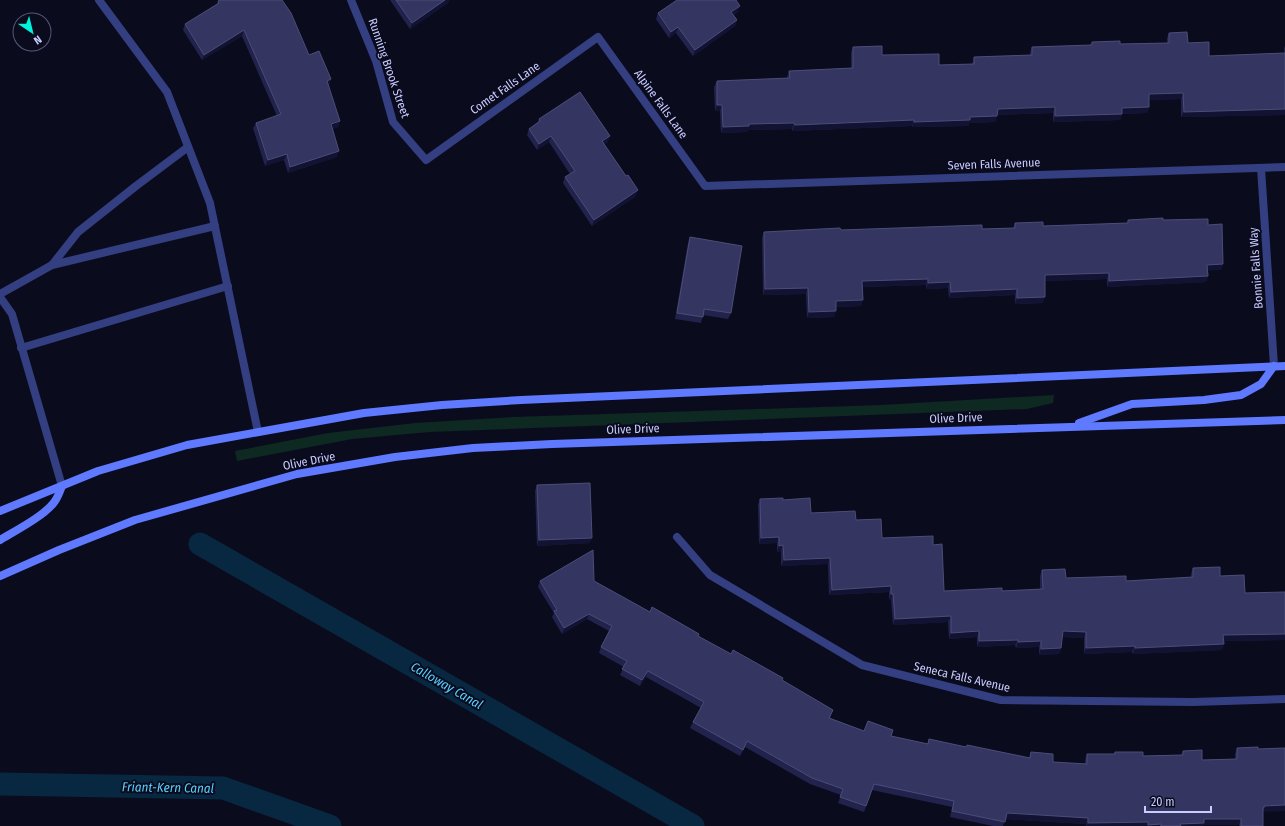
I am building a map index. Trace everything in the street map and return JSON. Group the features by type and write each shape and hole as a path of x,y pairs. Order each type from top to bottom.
{"main road":[{"path":"1070,426 1132,404 1204,400 1241,395 1261,384 1274,366"},
{"path":"0,511 98,471 187,444 364,413 442,405 529,399 1285,366"},
{"name":"Olive Drive","path":"0,576 59,550 134,520 297,474 395,457 473,448 552,444 1285,420"},
{"path":"0,540 23,527 47,509 55,501 62,486"}],"street":[{"path":"99,0 167,92 210,203 258,432"},
{"name":"Running Brook Street","path":"351,0 376,61 393,122 426,160"},
{"name":"Comet Falls Lane","path":"426,160 598,37"},
{"name":"Alpine Falls Lane","path":"598,37 705,186"},
{"path":"52,265 78,232 188,147"},
{"name":"Seven Falls Avenue","path":"705,186 1285,167"},
{"name":"Bonnie Falls Way","path":"1261,168 1274,366"},
{"path":"62,486 12,314 0,296 52,265 215,226"},
{"path":"21,348 228,286"},
{"name":"Seneca Falls Avenue","path":"677,537 710,575 862,665 1001,700 1193,702 1285,699"}],"green space":[{"path":"1054,395 1053,403 1027,409 430,432 352,439 237,461 235,451 328,433 415,423 513,417 881,405"}],"building":[{"path":"282,0 291,13 309,55 319,51 331,79 327,81 340,121 331,124 339,151 290,167 287,154 268,160 256,123 281,114 244,30 204,55 185,24 219,3 218,1"},
{"path":"396,0 445,0 412,23"},
{"path":"677,0 736,0 740,6 731,12 737,20 695,50 678,27 671,32 658,13"},
{"path":"1187,32 1188,43 1209,42 1209,56 1285,53 1285,109 1184,112 1183,93 1149,94 1149,107 1122,108 1122,114 1055,116 1055,107 998,109 997,116 970,117 970,120 914,122 914,120 795,125 794,123 749,124 749,126 723,127 722,105 717,105 717,81 790,78 789,71 853,68 853,47 882,46 882,55 939,54 939,65 974,64 974,57 1032,55 1032,47 1092,45 1092,42 1120,41 1120,44 1169,43 1169,33"},
{"path":"580,92 610,136 602,141 626,176 628,175 638,190 594,220 565,177 575,171 551,136 539,144 529,129 540,121 539,119"},
{"path":"1163,218 1163,220 1208,219 1208,225 1222,224 1223,264 1207,265 1208,276 1109,281 1109,273 1045,275 1045,297 1017,298 1017,289 951,292 950,282 928,283 928,279 862,281 863,300 836,301 836,311 809,312 808,288 765,289 764,232 840,228 841,230 982,225 982,229 1015,228 1015,223 1043,222 1043,226 1128,223 1128,220"},
{"path":"690,237 742,246 731,313 704,309 703,317 677,313"},
{"path":"590,483 592,538 539,540 537,485"},
{"path":"783,498 783,500 810,498 811,513 855,511 856,520 881,519 882,538 933,536 933,545 942,544 944,591 1002,588 1002,591 1043,589 1042,570 1065,569 1066,578 1126,576 1126,581 1193,577 1193,568 1220,567 1220,576 1244,575 1245,593 1285,592 1285,634 1223,635 1224,644 1135,648 1135,646 1086,648 1086,632 1063,631 1061,648 1041,649 1041,641 979,641 979,631 951,633 951,616 895,619 891,586 832,590 830,558 784,560 783,545 779,546 779,537 761,538 760,499"},
{"path":"593,550 594,581 650,612 652,607 699,634 698,636 731,654 733,650 783,678 782,680 833,710 829,718 864,731 868,721 893,730 891,736 928,744 929,739 1030,758 1031,752 1053,754 1053,762 1087,764 1087,754 1143,752 1143,756 1183,755 1183,751 1202,750 1202,760 1237,759 1237,748 1285,748 1285,805 1264,806 1263,826 1241,826 1241,819 1204,819 1204,823 1180,824 1181,826 1161,826 1161,824 1148,825 1148,822 1088,823 1088,818 1007,813 1005,822 952,811 954,801 874,784 866,806 840,797 843,789 812,778 747,741 743,750 693,722 704,702 648,671 642,680 622,669 627,661 601,647 612,626 589,614 564,628 554,611 557,610 540,581"}],"waterway":[{"name":"Calloway Canal","path":"200,544 693,826"},
{"name":"Friant-Kern Canal","path":"0,784 223,788 330,826"}]}
